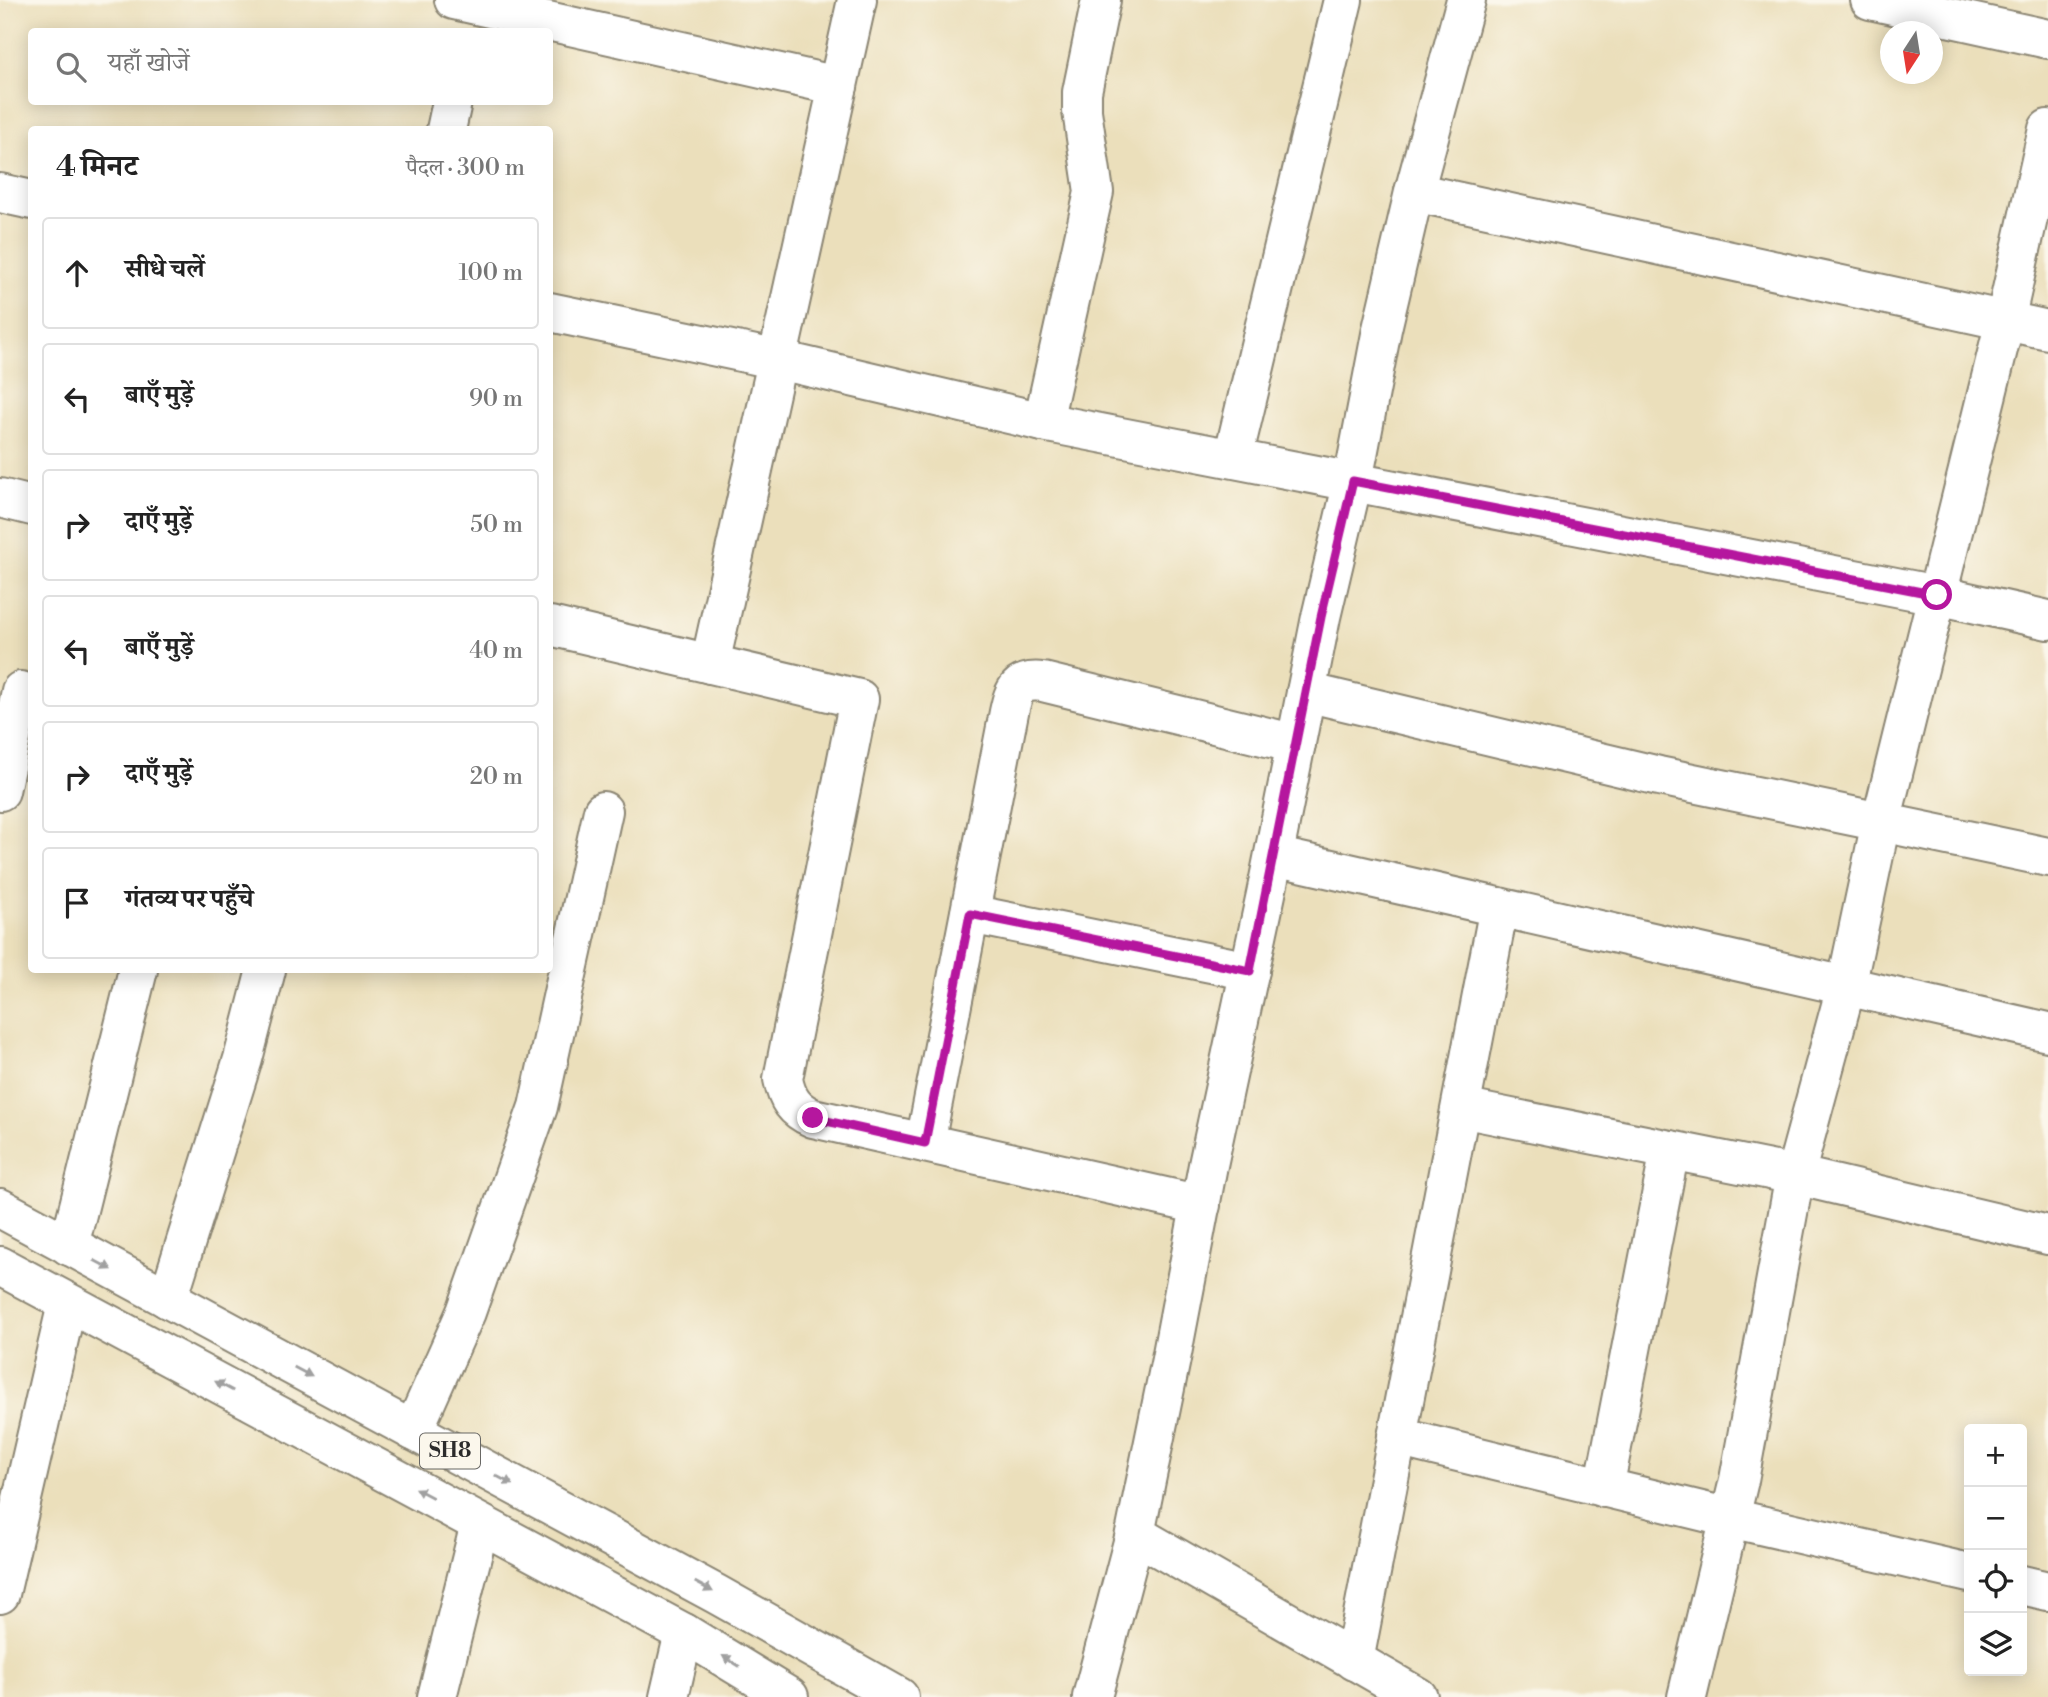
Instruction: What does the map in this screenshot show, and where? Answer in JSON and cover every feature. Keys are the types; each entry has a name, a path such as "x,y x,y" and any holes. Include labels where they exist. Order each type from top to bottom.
{"street":[{"path":"710,664 857,0"},
{"path":"1043,422 1094,192 1082,111 1082,92 1101,0"},
{"path":"1233,458 1343,0"},
{"path":"1092,1697 1135,1534 1306,692 1353,481 1382,329 1414,192 1466,0"},
{"path":"1870,0 2048,39"},
{"path":"467,9 838,86"},
{"path":"447,126 451,105"},
{"path":"1687,1697 1739,1480 1795,1175 1846,988 1881,822 2005,321 2048,129"},
{"path":"1414,192 2048,330"},
{"path":"0,193 28,199"},
{"path":"553,313 779,360 1043,422 1937,595 2048,620"},
{"path":"0,498 28,505"},
{"path":"553,627 859,699 783,1079 786,1094 800,1113 1201,1205"},
{"path":"925,1143 1013,695 1021,684 1043,682 1296,744"},
{"path":"0,791 21,691"},
{"path":"1306,692 1659,776 2048,857"},
{"path":"413,1431 466,1312 535,1119 603,811"},
{"path":"1274,856 2048,1032"},
{"path":"1354,1661 1499,907"},
{"path":"970,914 1250,971"},
{"path":"69,1246 137,973"},
{"path":"168,1299 243,1059 265,973"},
{"path":"1461,1108 1795,1175 2048,1235"},
{"path":"1604,1488 1670,1150"},
{"name":"SH8","path":"0,1208 716,1594 899,1697"},
{"name":"SH8","path":"0,1266 684,1633 788,1697"},
{"path":"0,1594 67,1304"},
{"path":"1397,1437 1964,1572"},
{"path":"437,1697 480,1524"},
{"path":"1135,1534 1418,1697"},
{"path":"2027,1587 2048,1591"},
{"path":"669,1697 684,1633"}],"route":[{"path":"813,1118 925,1143 970,914 1250,971 1321,617 1353,481 1937,595"}]}
